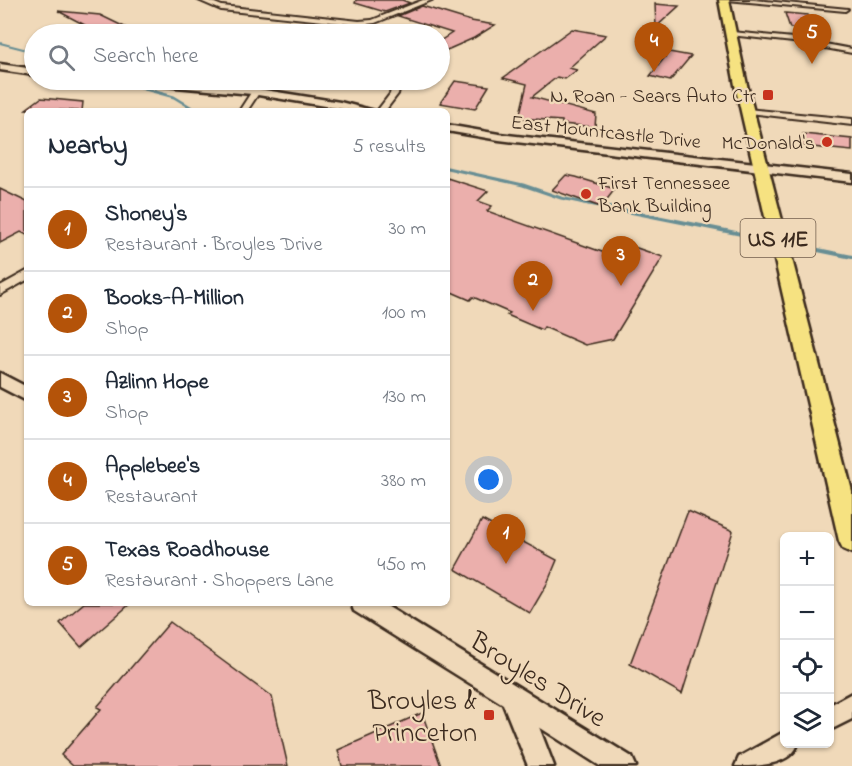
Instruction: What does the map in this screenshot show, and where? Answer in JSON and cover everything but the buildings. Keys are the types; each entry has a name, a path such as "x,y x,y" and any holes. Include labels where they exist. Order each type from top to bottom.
{"main road":[{"name":"US 11E","path":"724,0 761,167 852,541"}],"street":[{"path":"201,0 221,8 357,24"},
{"path":"378,24 429,0"},
{"path":"730,0 846,11 836,0"},
{"path":"732,34 793,40 852,51"},
{"path":"0,68 24,71"},
{"path":"0,78 12,70"},
{"path":"245,108 257,90 356,108"},
{"path":"383,108 395,90"},
{"path":"749,111 852,122"},
{"name":"East Mountcastle Drive","path":"450,129 499,137 852,178"},
{"path":"0,291 24,277"},
{"path":"0,379 24,393"},
{"name":"Broyles Drive","path":"367,606 622,766"},
{"path":"510,696 532,740 541,766"},
{"path":"834,716 852,705"},
{"path":"748,766 780,747"}],"waterway":[{"path":"0,43 24,49"},
{"path":"149,90 174,97 192,108"},
{"path":"450,169 523,185 561,198 589,204"},
{"path":"582,202 776,241"},
{"path":"784,243 852,257"}],"place":[{"name":"Texas Roadhouse","path":"812,64"},
{"name":"Applebee's","path":"654,72"},
{"name":"N. Roan - Sears Auto Ctr","path":"768,95"},
{"name":"McDonald's","path":"827,142"},
{"name":"First Tennessee Bank Building","path":"586,194"},
{"name":"Azlinn Hope","path":"621,286"},
{"name":"Books-A-Million","path":"533,311"},
{"name":"Shoney's","path":"506,564"},
{"name":"Broyles & Princeton","path":"489,715"}]}
